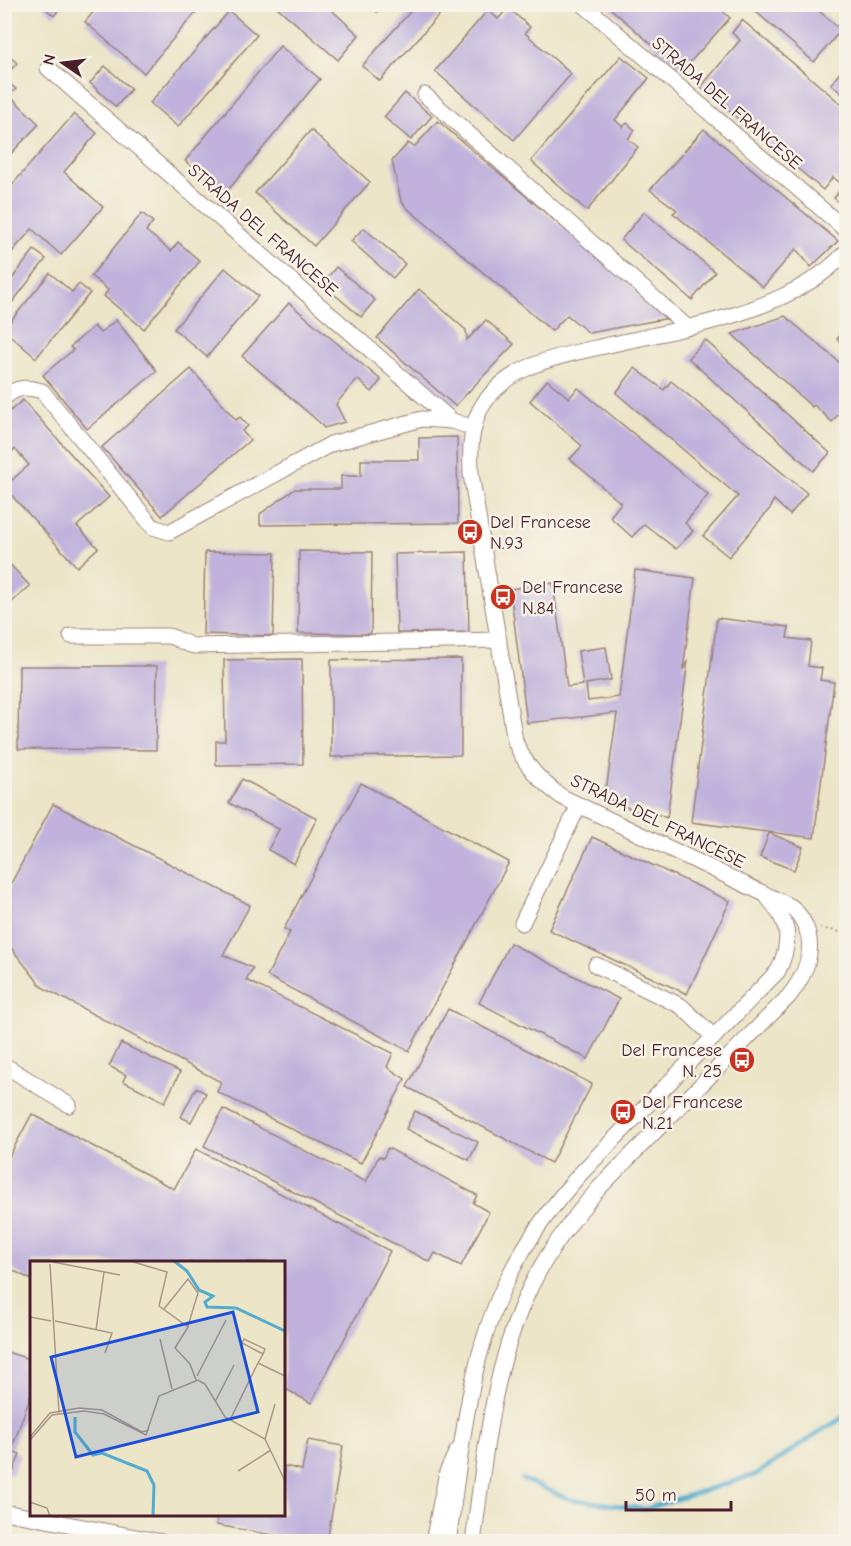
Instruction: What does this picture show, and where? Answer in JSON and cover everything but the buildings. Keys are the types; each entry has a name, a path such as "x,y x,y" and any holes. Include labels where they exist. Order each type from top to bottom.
{"street":[{"name":"STRADA DEL FRANCESE","path":"583,4 846,230"},
{"name":"STRADA DEL FRANCESE","path":"48,68 452,421"},
{"path":"426,95 687,327"},
{"name":"STRADA DEL FRANCESE","path":"806,926 792,907 562,797 533,774 515,741 471,474 470,454 477,415 485,402 504,382 525,368 566,355 687,327 744,311 781,297 827,270 846,252"},
{"name":"STRADA DEL FRANCESE","path":"4,380 20,389 27,387 42,391 153,527 169,532 331,444 422,419 452,421 474,428"},
{"path":"4,398 20,389"},
{"path":"71,636 168,636 194,646 499,640"},
{"path":"522,923 579,805"},
{"name":"STRADA DEL FRANCESE","path":"448,1542 464,1434 481,1350 508,1276 552,1208 582,1172 770,980 787,949 786,927 782,916 766,896"},
{"path":"473,1542 493,1411 504,1356 530,1287 572,1222 600,1187 798,984 809,957 806,926"},
{"path":"596,965 681,1006 724,1061"},
{"path":"4,1065 69,1106"},
{"path":"552,1208 572,1222"},
{"path":"491,1320 514,1328"},
{"path":"433,1542 447,1472 464,1434"},
{"path":"4,1512 162,1542"}],"path":[{"path":"806,926 846,933"}],"waterway":[{"path":"522,1479 569,1499 645,1509 757,1474 846,1416"}],"place":[{"name":"Del Francese N.93","path":"470,532"},
{"name":"Del Francese N.84","path":"503,597"},
{"name":"Del Francese N. 25","path":"742,1060"},
{"name":"Del Francese N.21","path":"623,1112"}]}
